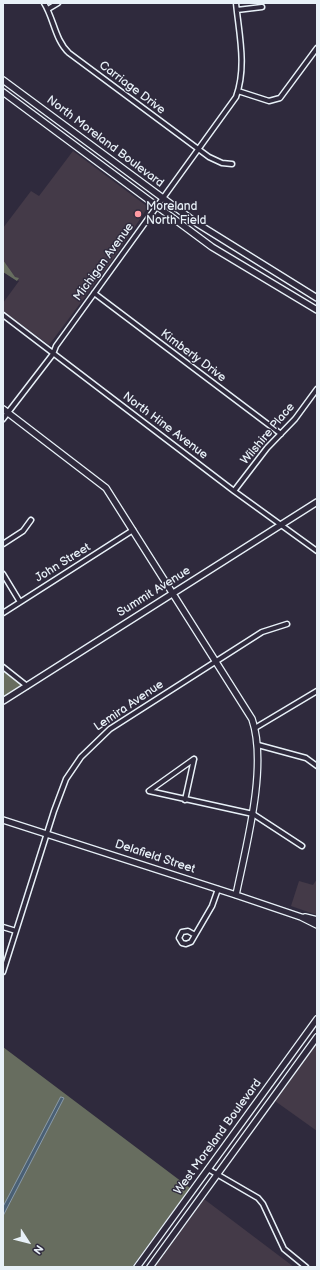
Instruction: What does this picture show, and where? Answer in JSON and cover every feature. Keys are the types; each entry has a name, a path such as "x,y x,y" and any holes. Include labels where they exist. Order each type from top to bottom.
{"street":[{"name":"Carriage Drive","path":"44,3 48,9 61,43 69,53 198,150 213,160 232,164"},
{"path":"48,9 58,3"},
{"name":"Michigan Avenue","path":"3,419 5,410 53,354 56,346 94,293 233,103 238,92 242,71 236,3"},
{"path":"237,10 262,7"},
{"path":"238,92 269,101 280,98 317,48"},
{"name":"North Moreland Boulevard","path":"3,80 162,199 218,238 317,298"},
{"name":"North Moreland Boulevard","path":"3,92 212,247 317,310"},
{"path":"132,188 138,180"},
{"path":"179,223 185,215"},
{"name":"Kimberly Drive","path":"94,293 281,434"},
{"name":"North Hine Avenue","path":"3,316 234,491 317,551"},
{"name":"Wilshire Place","path":"234,491 267,448 298,416 317,389"},
{"path":"5,410 106,488 249,713 255,728 258,745 253,814 236,895"},
{"name":"Summit Avenue","path":"3,701 317,502"},
{"path":"3,544 23,531 30,520"},
{"name":"John Street","path":"3,613 133,530"},
{"path":"3,574 20,602"},
{"name":"Lemira Avenue","path":"3,972 66,780 90,747 110,729 262,632 287,624"},
{"path":"3,667 28,686"},
{"path":"255,728 317,691"},
{"path":"258,745 306,758 317,766"},
{"path":"185,800 194,759 149,791 185,800 253,814 302,846"},
{"name":"Delafield Street","path":"3,820 236,895 301,917 317,925"},
{"path":"195,935 212,906 218,889"},
{"name":"Delafield Street","path":"301,917 317,920"},
{"path":"3,927 16,931"},
{"name":"West Moreland Boulevard","path":"137,1267 317,1019"},
{"name":"West Moreland Boulevard","path":"150,1267 317,1036"},
{"path":"301,1041 309,1047"},
{"path":"269,1085 278,1091"},
{"path":"242,1123 250,1129"},
{"path":"208,1169 258,1198 263,1204 284,1249 306,1267"},
{"path":"154,1244 162,1250"}],"shaded area":[{"path":"73,151 148,207 112,261 49,345 3,311 3,303 19,281 3,269 3,228 31,191 39,196"},
{"path":"317,879 317,915 291,906 299,881 313,885"},
{"path":"317,1043 317,1131 275,1101"},
{"path":"204,1199 294,1267 154,1267"}],"green space":[{"path":"3,260 15,277 19,278 17,281 3,272"},
{"path":"3,671 22,685 3,697"},
{"path":"3,1047 190,1188 132,1267 3,1267"}],"water":[{"path":"61,1097 64,1098 3,1216 3,1207"}],"place":[{"name":"Moreland North Field","path":"138,214"}]}
